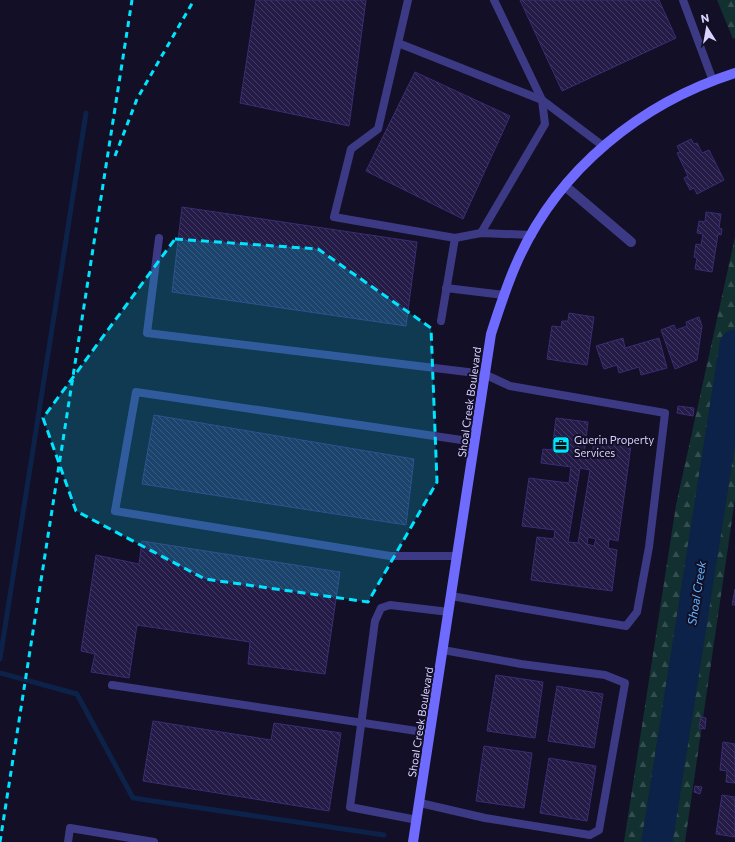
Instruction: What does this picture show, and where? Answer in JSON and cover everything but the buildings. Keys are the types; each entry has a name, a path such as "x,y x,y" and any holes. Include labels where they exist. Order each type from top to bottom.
{"street":[{"name":"Shoal Creek Boulevard","path":"413,842 491,334 504,294 518,259 553,200 603,146 639,118 674,98 712,81 735,73"},
{"path":"565,186 631,242"}],"lane":[{"path":"408,0 378,129 350,149 334,217 455,238 481,233 532,235"},
{"path":"481,233 546,124 542,100 494,0"},
{"path":"683,0 712,81"},
{"path":"398,44 542,100 603,146"},
{"path":"159,238 147,333 484,374 510,386 665,413 649,547 637,612 626,626 451,596"},
{"path":"441,321 455,238"},
{"path":"446,288 504,294"},
{"path":"458,556 390,556 115,511 136,392 475,442"},
{"path":"417,820 350,808 375,621 381,608 390,605 449,612"},
{"path":"420,804 485,818 590,835 599,830 623,697 625,683 605,675 521,664 443,650"},
{"path":"112,685 430,733"},
{"path":"68,842 70,828 120,839 154,842"}],"highlighted area":[{"path":"175,239 318,249 431,328 437,482 368,602 205,579 76,511 43,418"}],"green space":[{"path":"717,0 735,0 735,38 733,39"},
{"path":"735,237 735,499 685,842 624,842 676,505"}],"waterway":[{"path":"0,659 86,113"},
{"name":"Shoal Creek","path":"657,842 735,345"},
{"path":"0,673 77,694 133,798 384,835"}],"railway":[{"path":"0,842 132,0"},
{"path":"115,156 137,99 194,0"}],"place":[{"name":"Guerin Property Services","path":"561,445"}]}
